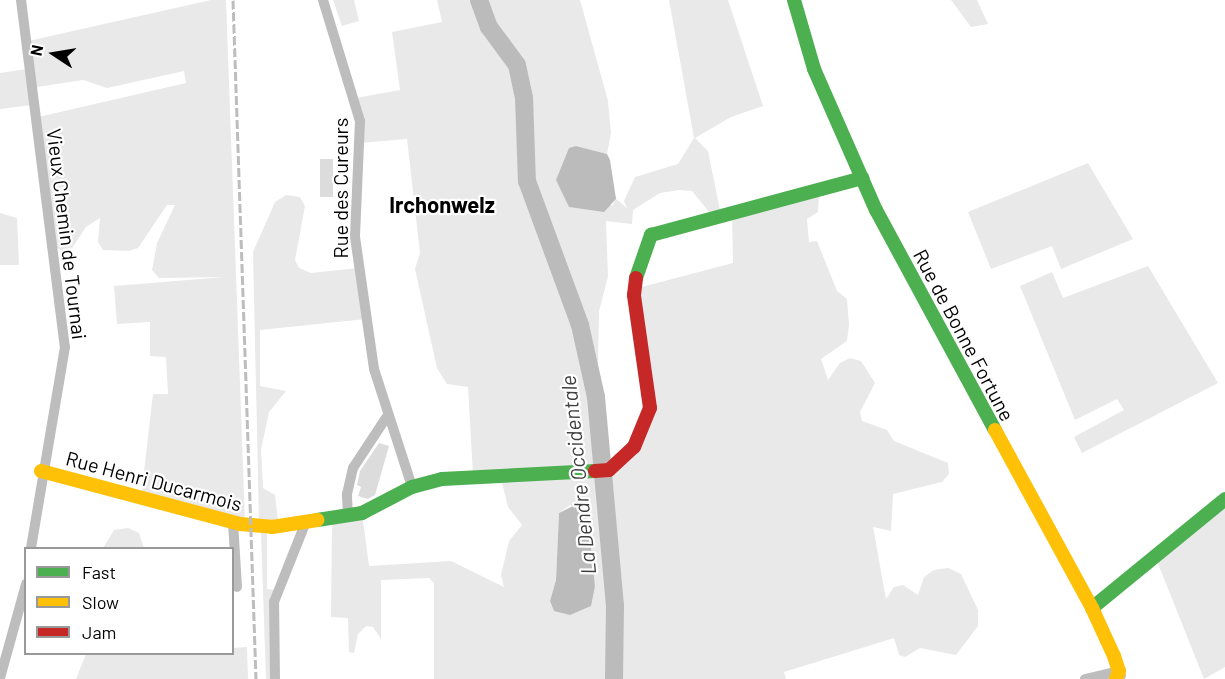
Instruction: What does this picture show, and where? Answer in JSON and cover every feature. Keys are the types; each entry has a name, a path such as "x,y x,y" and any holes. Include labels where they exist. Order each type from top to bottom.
{"street":[{"name":"Vieux Chemin de Tournai","path":"21,0 65,347 41,471 31,547"},
{"name":"Rue des Cureurs","path":"323,0 357,100 357,258 374,369 412,487"},
{"name":"Rue de Bonne Fortune","path":"794,0 814,69 892,244 1092,608 1119,676"},
{"path":"412,487 473,475 602,470 634,447 650,408 634,295 638,262 651,235 862,178"},
{"path":"348,516 346,494 353,468 388,415"},
{"name":"Rue Henri Ducarmois","path":"41,471 256,527 305,524 348,516 382,506 412,487"},
{"path":"1092,608 1225,499"},
{"path":"233,522 237,587"},
{"path":"275,679 274,602 305,524"},
{"path":"0,678 24,591"},
{"path":"1085,679 1119,676"}],"shaded area":[{"path":"211,0 226,0 245,521 141,498 153,394 168,394 166,357 150,356 150,322 117,324 114,286 225,277 159,278 152,270 157,243 175,205 167,205 138,248 129,251 103,250 98,242 100,218 86,227 72,248 61,250 52,245 34,118 186,83 184,71 107,88 83,80 30,88 32,105 0,109 0,73 27,69 24,42"},
{"path":"333,0 354,0 359,21 342,26"},
{"path":"437,0 580,0 608,101 611,133 607,154 576,146 612,206 616,199 627,208 624,201 635,177 678,164 694,138 669,0 728,0 763,106 731,117 695,138 708,151 720,210 709,212 692,191 679,190 660,193 633,210 632,224 606,221 608,277 599,311 598,368 592,378 602,470 645,429 634,289 733,263 732,214 819,195 818,212 807,219 809,242 817,241 837,291 847,299 849,325 847,341 821,359 828,380 840,363 850,358 861,361 875,383 860,412 862,421 887,430 894,441 948,463 949,474 942,482 893,494 891,531 873,527 886,599 894,587 903,585 918,595 924,577 934,570 948,568 961,574 978,610 978,626 956,655 920,648 905,657 899,655 894,638 784,672 786,679 434,679 434,583 429,578 381,580 381,639 373,627 366,626 358,634 354,653 349,652 348,618 331,617 332,521 362,513 369,566 451,561 504,587 501,575 509,541 522,525 508,507 502,483 473,475 468,387 447,384 437,368 415,269 420,253 407,139 359,143 356,98 400,90 392,32 442,22","holes":["570,505 588,519 595,586 554,611 550,601 556,580 559,513"]},
{"path":"951,0 977,0 988,24 971,27"},
{"path":"576,146 607,154 610,160 616,199 604,212 569,207 556,180 569,148"},
{"path":"1088,163 1133,239 1061,269 1052,246 991,269 968,212"},
{"path":"286,195 300,197 305,206 295,260 299,268 311,273 358,268 366,319 260,330 260,386 286,391 269,412 261,450 263,488 275,495 278,520 259,522 253,252 275,202"},
{"path":"0,213 17,218 19,265 0,265"},
{"path":"1148,266 1218,383 1082,453 1074,437 1124,410 1117,399 1075,420 1020,286 1052,272 1063,298"},
{"path":"1225,499 1225,667 1204,679 1155,556"},
{"path":"579,503 588,519 595,586 591,606 570,615 554,611 550,601 556,580 559,513"},
{"path":"128,528 139,533 144,547 104,547 114,530"},
{"path":"261,532 267,532 267,589 275,590 275,679 266,679"},
{"path":"247,647 248,679 76,679 86,655 234,655 234,648"}],"building":[{"path":"320,159 333,159 333,197 320,197"},
{"path":"379,443 389,446 375,495 368,499 358,496 361,487 357,485 360,471"}],"waterway":[{"name":"La Dendre Occidentale","path":"479,0 489,27 517,65 524,97 527,181 580,325 596,397 615,606 614,679"}],"railway":[{"path":"233,0 256,679"}],"traffic: fast":[{"path":"794,0 814,69 876,210 995,430"},
{"path":"636,278 651,235 862,178"},
{"path":"317,520 362,513 412,487 442,479 595,471"},
{"path":"1092,608 1225,499"}],"traffic: slow":[{"path":"995,430 1092,608 1114,656 1119,671 1116,679"},
{"path":"41,471 240,524 272,527 317,520"}],"traffic: jam":[{"path":"595,471 609,470 634,447 650,408 634,295 636,278"}],"district":[{"name":"Irchonwelz","path":"442,205"}]}
